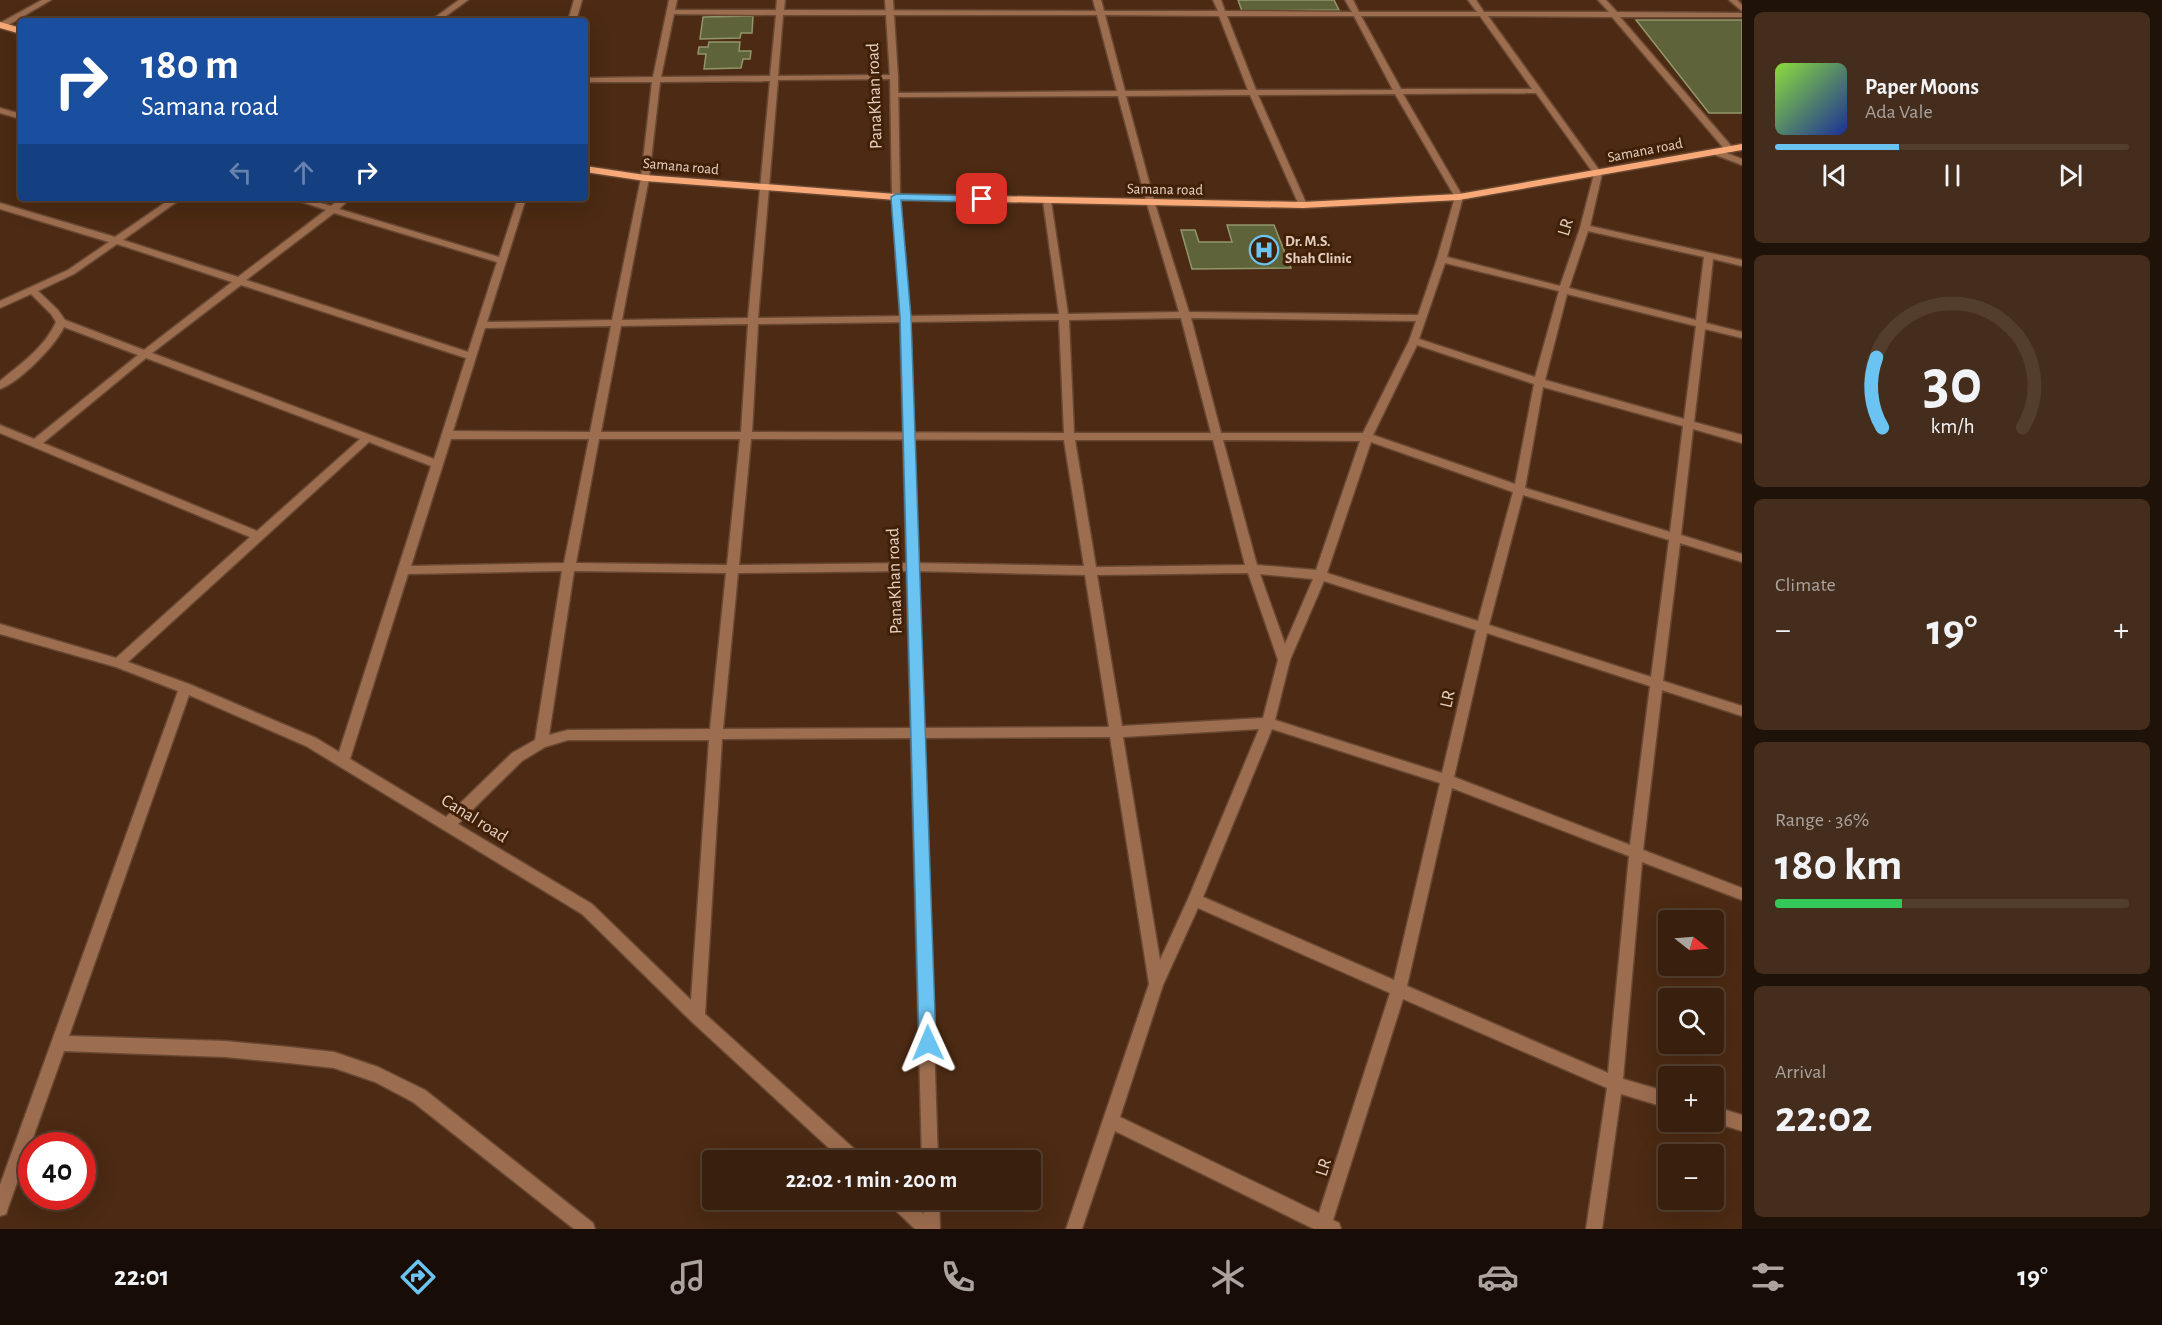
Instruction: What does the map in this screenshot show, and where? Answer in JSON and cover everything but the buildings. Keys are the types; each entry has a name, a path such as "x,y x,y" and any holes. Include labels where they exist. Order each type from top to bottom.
{"main road":[{"path":"1,25 18,30"},
{"name":"Samana road","path":"588,169 645,178 764,189 896,197 1150,204 1303,205 1459,196 1598,174 1736,148"}],"street":[{"path":"1,25 47,0"},
{"path":"438,18 464,0"},
{"path":"573,18 578,0"},
{"path":"541,743 569,567 645,178 656,80 673,0"},
{"path":"697,1017 716,733 735,569 753,322 781,0"},
{"path":"1097,0 1150,204 1185,315 1252,569 1284,660"},
{"path":"1217,0 1253,94 1303,205"},
{"path":"1074,1229 1156,984 1195,900 1268,723 1284,660 1320,575 1367,437 1414,341 1442,259 1459,196 1398,92 1349,0"},
{"path":"1472,0 1598,174"},
{"path":"1602,0 1736,148"},
{"path":"1733,0 1742,9"},
{"path":"670,12 780,12 889,6 1100,13 1742,15"},
{"name":"PanaKhan road","path":"889,6 895,95 896,197 905,317 930,1150"},
{"path":"588,81 894,77"},
{"path":"895,95 1538,90"},
{"path":"0,110 18,116"},
{"path":"1716,152 1742,162"},
{"name":"LR","path":"1326,1227 1399,989 1482,628 1518,490 1539,382 1564,289 1585,228 1598,174"},
{"path":"0,305 34,292 71,272 173,201"},
{"path":"305,201 502,261"},
{"path":"34,444 146,353 343,201"},
{"path":"343,760 521,201"},
{"path":"1047,201 1064,317 1069,436 1156,984"},
{"path":"0,206 117,241 472,357"},
{"path":"1585,228 1742,263"},
{"path":"1594,1229 1615,1084 1636,853 1709,256"},
{"path":"1442,259 1742,335"},
{"path":"34,292 55,312 61,322 437,464"},
{"path":"482,325 753,322 905,317 1185,315 1420,318"},
{"path":"0,386 45,348 56,336 61,322"},
{"path":"1414,341 1539,382 1742,439"},
{"path":"0,429 258,536"},
{"path":"446,435 1367,437 1518,490 1742,558"},
{"path":"118,663 366,438"},
{"path":"404,570 569,567 735,569 913,567 1092,571 1252,569 1320,575 1742,711"},
{"name":"Canal road","path":"0,629 118,663 185,688 311,742 586,909 697,1017 843,1150"},
{"path":"0,1208 185,688"},
{"path":"448,824 517,757 541,743 568,735 918,731 1117,732 1268,723 1447,780 1742,894"},
{"path":"1195,900 1615,1084 1658,1097"},
{"path":"58,1043 225,1049 289,1054 334,1060 378,1075 419,1096 587,1229"},
{"path":"1724,1117 1742,1123"},
{"path":"1112,1121 1326,1227"},
{"path":"907,1210 927,1229"},
{"path":"931,1210 932,1229"}],"place":[{"name":"Dr. M.S. Shah Clinic","path":"1264,250"}],"route":[{"path":"928,1043 905,317 896,197 982,199"}]}
